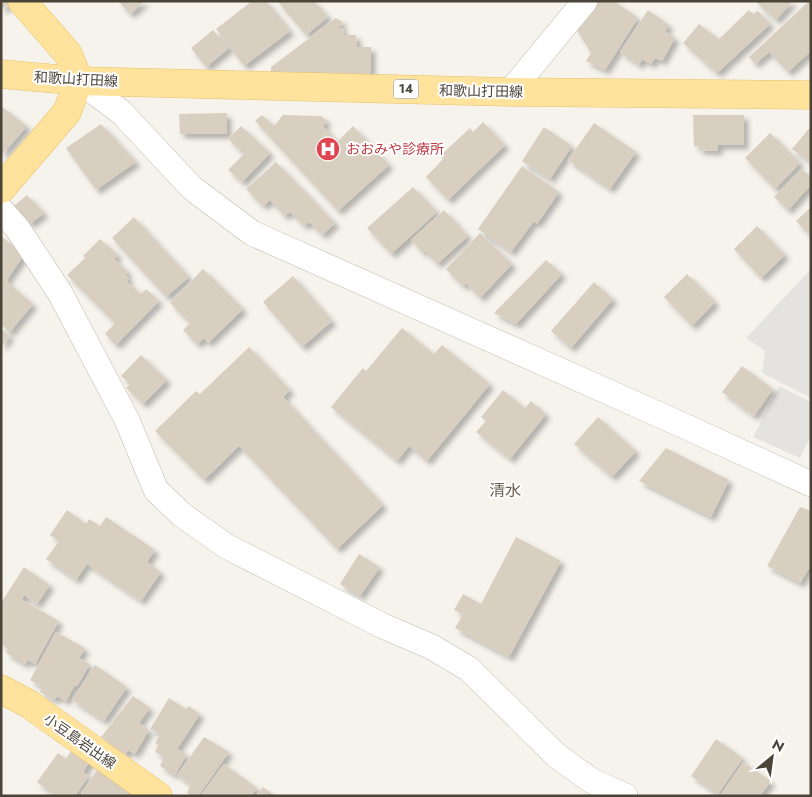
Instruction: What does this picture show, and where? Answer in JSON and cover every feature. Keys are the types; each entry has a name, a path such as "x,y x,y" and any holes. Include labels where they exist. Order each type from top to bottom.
{"main road":[{"path":"1,189 67,112 79,81 68,54 22,1"},
{"name":"和歌山打田線","path":"1,74 79,81 510,92 811,95"},
{"name":"小豆島岩出線","path":"1,689 29,704 158,796"}],"street":[{"path":"510,92 585,1"},
{"path":"79,81 121,112 192,188 252,233 811,484"},
{"path":"1,210 18,229 60,294 127,420 156,490 181,514 226,546 383,626 432,647 469,668 557,756 592,781 625,796"}],"shaded area":[{"path":"811,269 811,398 762,373 765,351 746,338"},
{"path":"779,386 811,402 811,436 800,458 753,437"}],"building":[{"path":"1,1 6,1 9,4 1,10"},
{"path":"118,1 145,1 130,14"},
{"path":"252,1 266,1 290,31 244,66 216,29"},
{"path":"277,1 314,1 328,17 306,35"},
{"path":"594,1 614,1 638,18 605,70 586,61 591,53 575,27"},
{"path":"755,1 793,1 776,20"},
{"path":"811,1 811,51 788,72 769,52 755,64 749,57"},
{"path":"648,10 669,25 665,31 675,38 662,61 655,58 651,64 642,59 639,65 620,52"},
{"path":"749,10 753,14 758,11 770,24 717,73 683,43 699,24 719,39"},
{"path":"336,18 343,22 338,28 344,28 343,35 356,35 357,47 371,47 371,74 271,74 271,67"},
{"path":"213,30 229,48 206,67 191,48"},
{"path":"1,106 27,126 1,156"},
{"path":"227,113 227,134 180,134 179,114"},
{"path":"262,115 274,126 283,115 321,116 327,121 323,126 337,142 353,126 389,165 338,211 255,121"},
{"path":"693,115 744,115 744,145 718,145 718,151 699,150 699,146 694,146"},
{"path":"483,122 505,145 448,200 426,177 443,159 440,156 470,128 473,132"},
{"path":"594,123 636,152 610,189 568,160"},
{"path":"101,124 136,162 96,190 66,148"},
{"path":"241,126 270,153 242,182 228,170 244,154 228,139"},
{"path":"811,126 811,162 792,149"},
{"path":"544,127 572,146 550,179 522,161"},
{"path":"770,133 800,163 775,189 745,158"},
{"path":"276,162 335,223 322,235 309,222 304,226 290,212 284,216 270,200 263,206 246,189"},
{"path":"522,166 559,192 537,224 534,221 511,252 478,229"},
{"path":"802,169 811,177 811,185 788,210 774,197"},
{"path":"413,187 437,212 391,254 367,228"},
{"path":"27,195 44,213 30,224 14,206"},
{"path":"811,207 811,236 796,221"},
{"path":"444,210 468,236 437,264 411,240"},
{"path":"134,217 189,277 166,297 112,238"},
{"path":"757,226 785,255 761,278 734,249"},
{"path":"480,233 512,264 480,298 466,283 463,286 446,269"},
{"path":"1,236 24,255 6,281 33,304 10,332 1,325"},
{"path":"100,239 118,255 114,259 128,272 125,275 129,278 127,282 141,294 146,289 159,301 116,345 105,334 115,323 67,275 85,258 83,256"},
{"path":"546,260 562,274 516,324 494,313"},
{"path":"203,269 243,309 208,343 204,338 197,344 183,330 190,323 170,303"},
{"path":"687,274 715,302 692,326 664,297"},
{"path":"293,276 332,321 302,347 263,302"},
{"path":"594,282 613,299 571,348 551,331"},
{"path":"402,328 434,354 442,345 490,384 427,461 409,446 397,461 331,407 363,368 366,371"},
{"path":"1,329 10,336 1,347"},
{"path":"249,347 290,390 283,397 383,505 337,549 239,446 204,480 155,431 196,391 200,394"},
{"path":"141,355 167,380 143,404 126,388 130,384 121,376"},
{"path":"742,366 773,389 754,416 722,392"},
{"path":"503,390 525,408 531,401 546,414 510,459 476,432 486,421 481,417"},
{"path":"598,417 636,451 612,477 574,444"},
{"path":"666,448 729,480 711,517 639,481"},
{"path":"800,507 811,511 811,565 800,583 767,566"},
{"path":"67,510 86,524 89,519 100,526 106,517 155,550 147,562 161,572 141,601 87,564 76,580 46,559 59,541 50,535"},
{"path":"516,537 561,561 509,657 455,628 463,614 454,610 463,594 481,604"},
{"path":"359,554 380,567 360,596 340,584"},
{"path":"24,567 50,585 37,604 24,595 22,600 59,621 35,664 28,660 25,664 6,653 8,649 1,644 1,603"},
{"path":"56,632 85,648 79,658 90,664 66,701 57,696 54,700 40,692 42,687 30,680"},
{"path":"95,665 127,687 104,721 72,700"},
{"path":"133,696 150,708 139,723 149,730 135,754 128,750 125,755 101,737"},
{"path":"169,698 186,709 189,706 200,714 177,749 187,754 175,775 160,766 164,757 155,752 158,745 155,743 160,734 150,729"},
{"path":"204,737 229,752 198,796 191,796 187,793 191,784 177,775"},
{"path":"716,739 743,758 718,794 691,776"},
{"path":"75,745 93,757 83,772 89,776 75,796 52,796 53,794 37,782 58,753 66,759"},
{"path":"743,762 771,781 760,796 720,796"},
{"path":"102,763 149,796 86,796 81,793"},
{"path":"224,764 257,788 251,796 201,795"},
{"path":"263,787 275,796 256,796"}],"place":[{"name":"おおみや診療所","path":"328,149"}],"district":[{"name":"清水","path":"505,490"}]}
